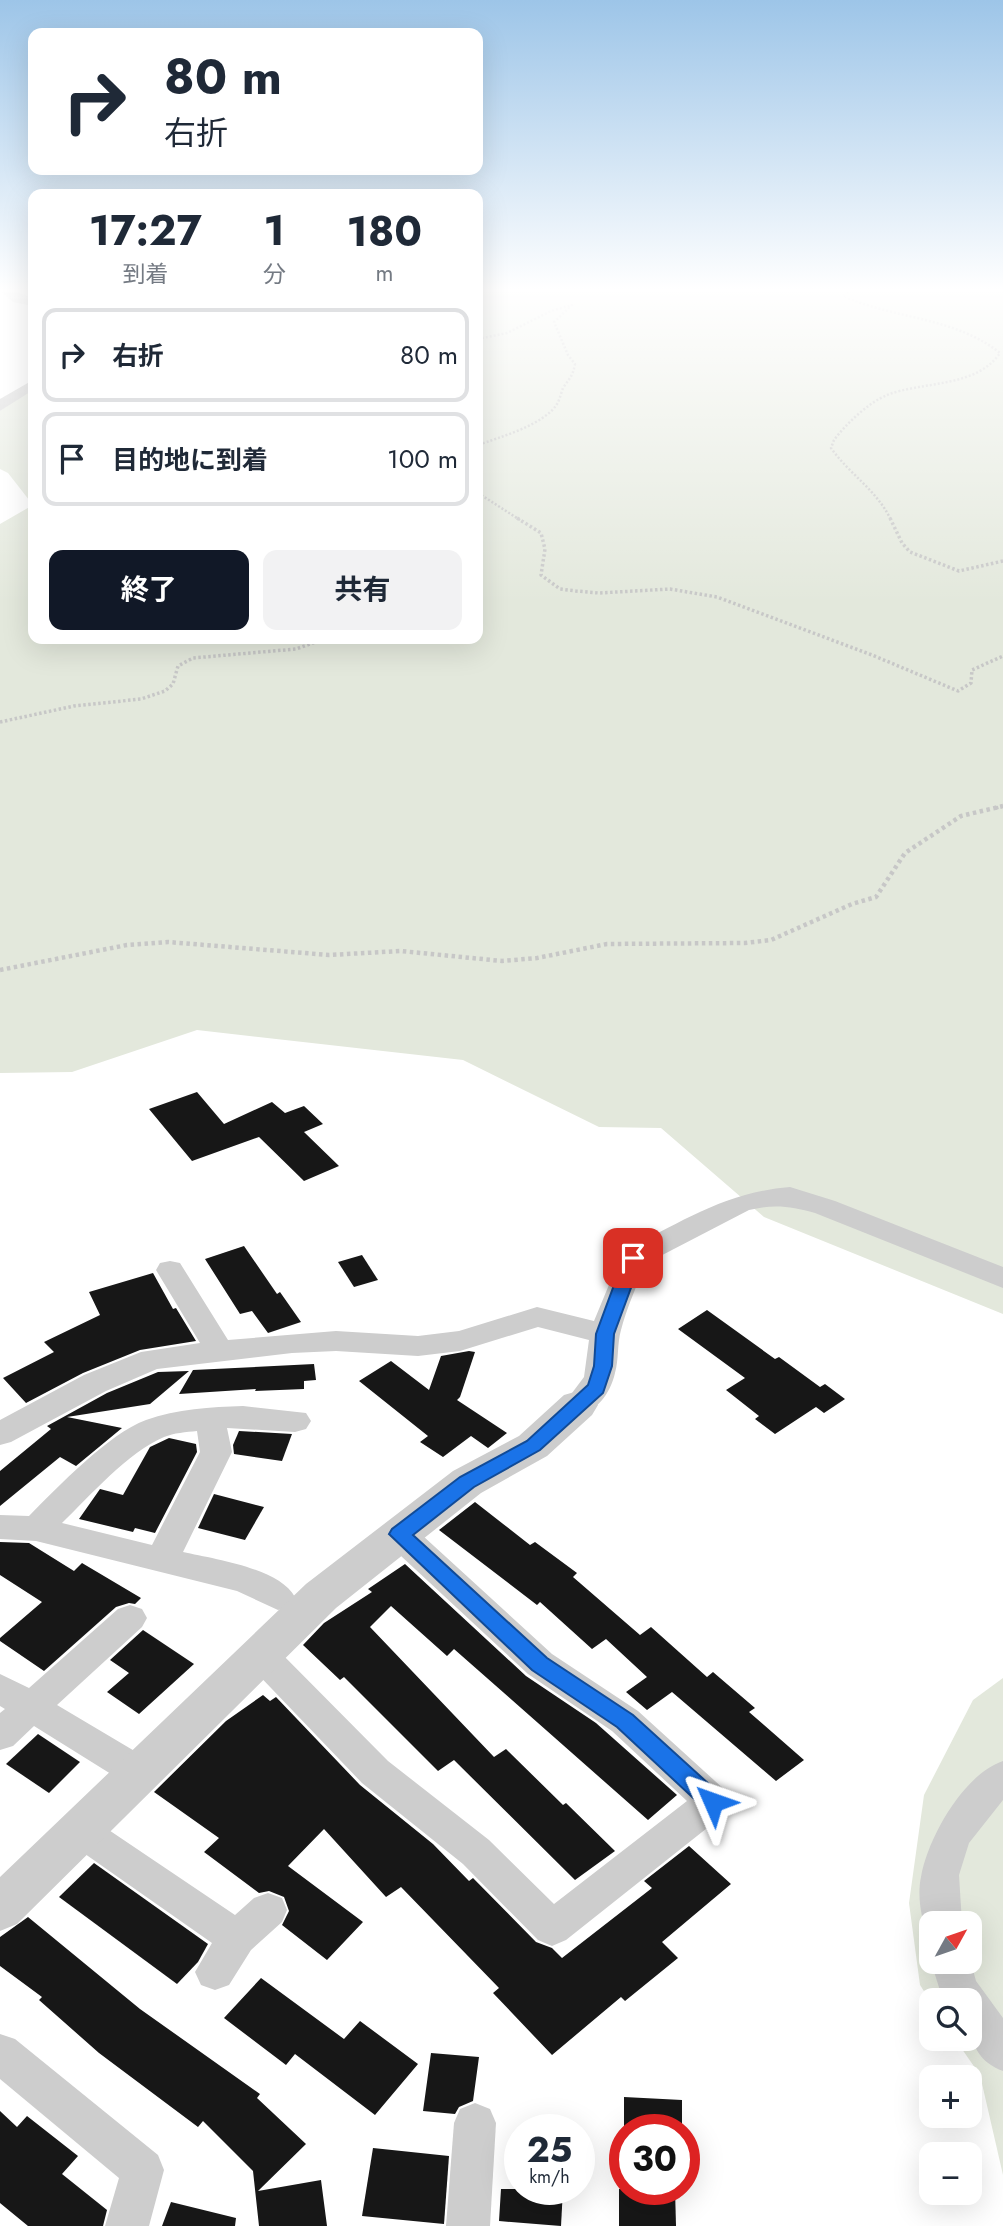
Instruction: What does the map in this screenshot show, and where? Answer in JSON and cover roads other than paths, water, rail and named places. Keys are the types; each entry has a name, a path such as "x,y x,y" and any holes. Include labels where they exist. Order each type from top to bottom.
{"street":[{"path":"0,406 15,396"},
{"path":"0,1909 321,1597 467,1482 533,1446 596,1388 603,1366 605,1334 633,1258 739,1204 762,1198 790,1196 825,1207 1003,1278"},
{"path":"170,1270 220,1351"},
{"path":"0,1434 127,1368 152,1359 336,1340 429,1345 460,1341 537,1317 605,1334"},
{"path":"36,1529 131,1443 154,1429 210,1419 257,1416 295,1421"},
{"path":"163,1561 171,1539 216,1452 210,1419"},
{"path":"0,1527 36,1529 246,1580 278,1597"},
{"path":"260,1654 375,1772 476,1852 552,1928 713,1802 625,1721 540,1664 399,1534"},
{"path":"0,1735 130,1618"},
{"path":"0,1688 140,1773"},
{"path":"941,1911 940,1876 954,1838 968,1811 1003,1776"},
{"path":"80,1831 237,1938"},
{"path":"215,1972 237,1938 268,1910"},
{"path":"982,2023 1003,2052"},
{"path":"0,2053 143,2170 127,2226"},
{"path":"468,2226 475,2123"}]}
